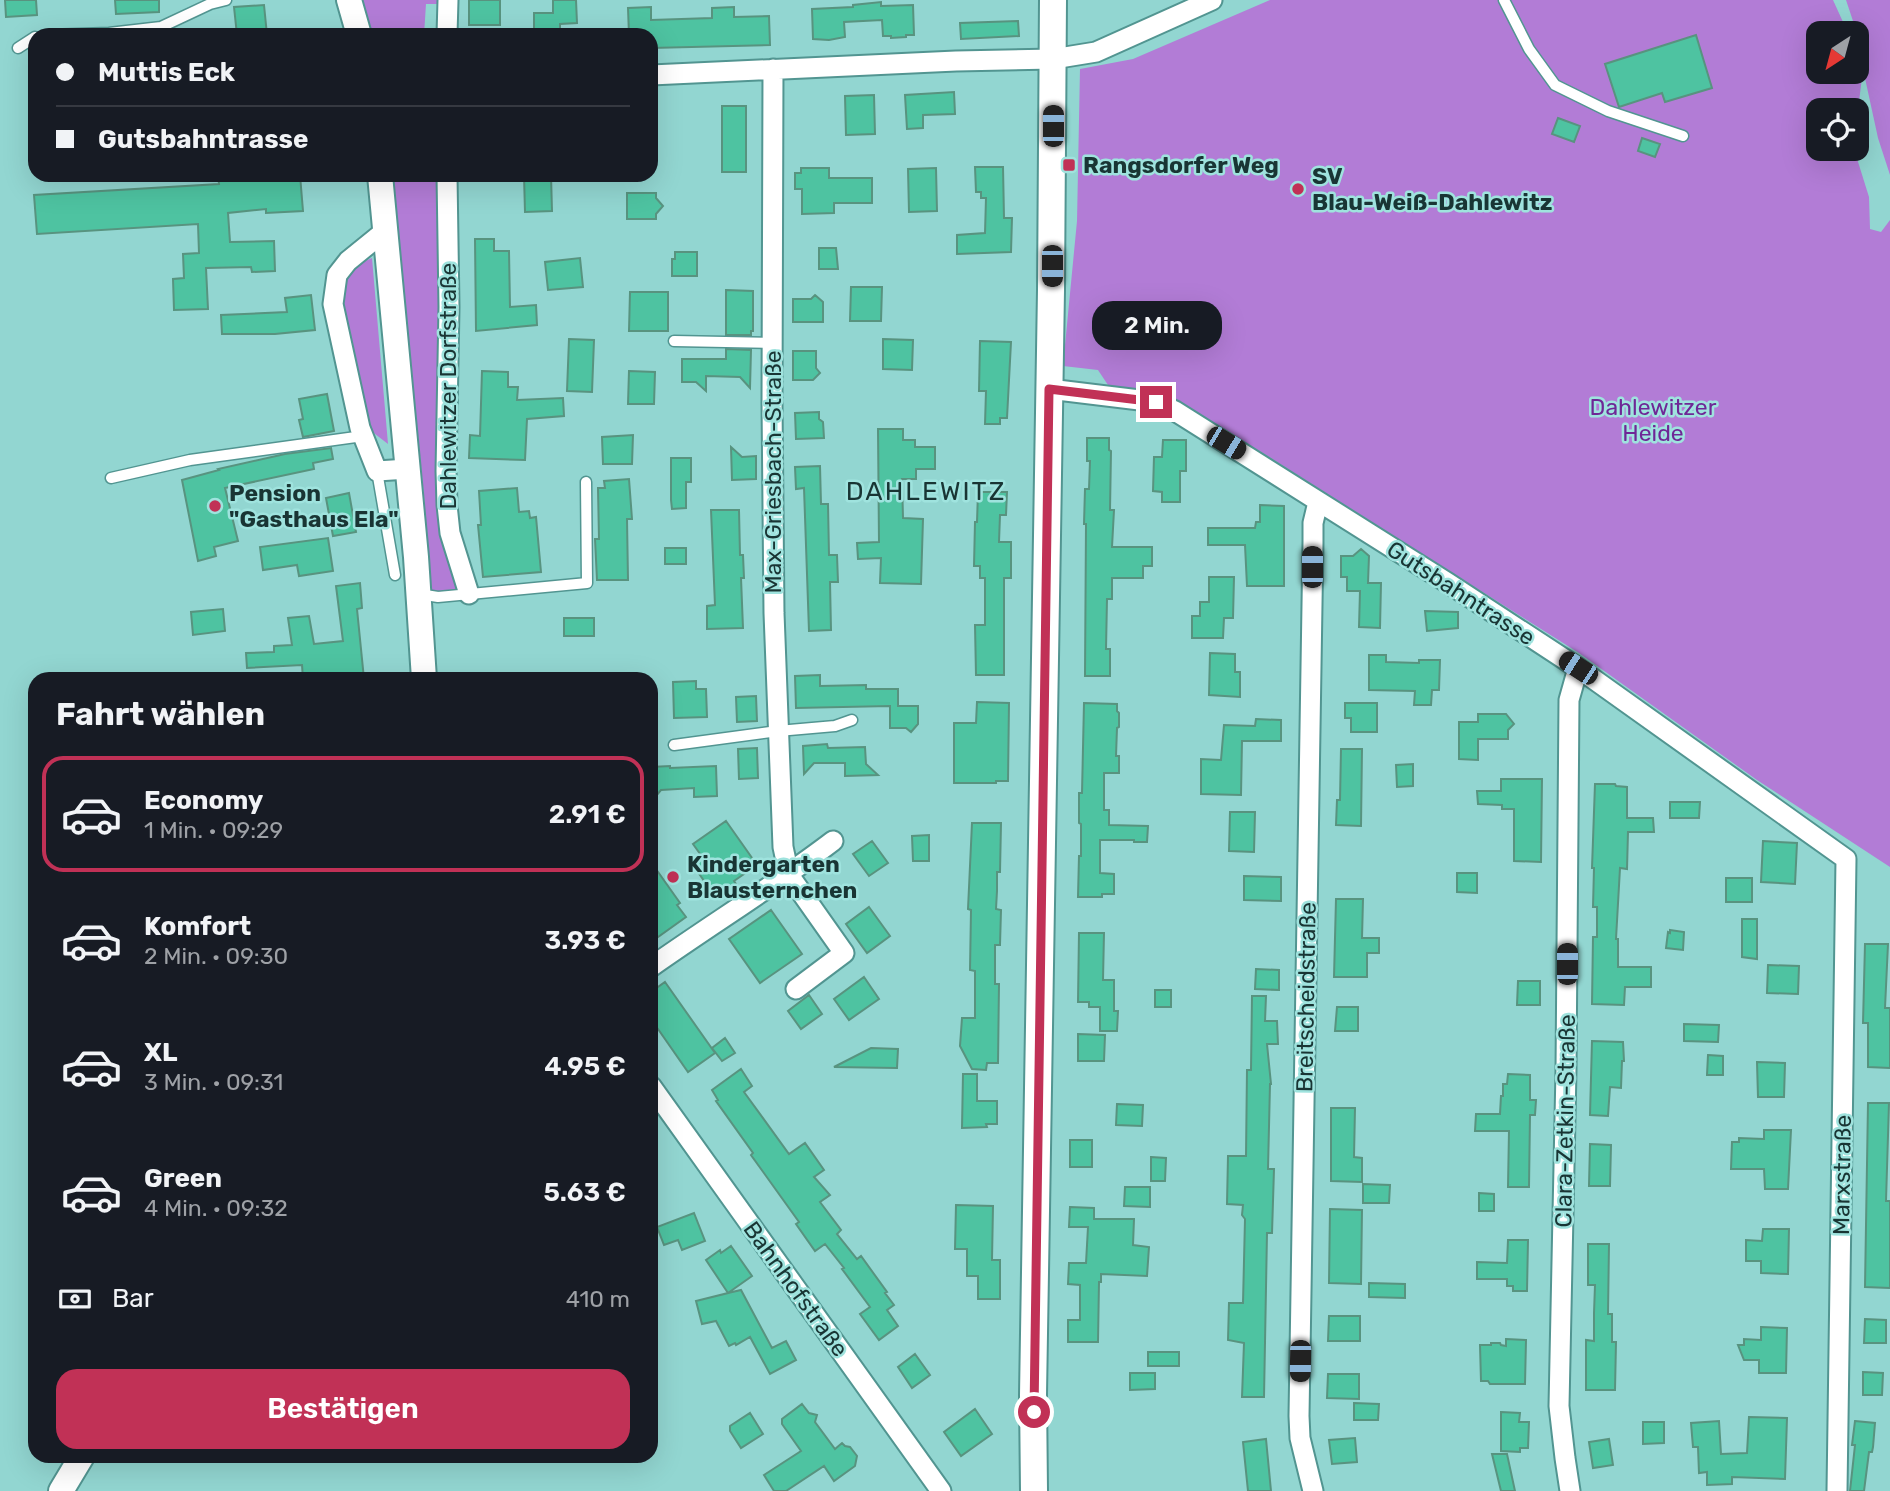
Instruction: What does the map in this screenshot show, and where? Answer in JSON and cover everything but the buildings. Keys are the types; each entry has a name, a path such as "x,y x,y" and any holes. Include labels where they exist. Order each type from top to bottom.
{"main road":[{"path":"1034,1491 1033,1395 1053,0"}],"street":[{"path":"349,0 357,28"},
{"path":"447,28 448,0"},
{"path":"658,75 956,61 1053,60 1096,52 1212,0"},
{"name":"Max-Griesbach-Straße","path":"773,69 774,613 783,847 789,875"},
{"name":"Dahlewitzer Dorfstraße","path":"381,182 408,469 424,672"},
{"name":"Dahlewitzer Dorfstraße","path":"447,182 447,505 450,533 469,594"},
{"path":"377,471 360,428 334,304 337,275 348,261 385,231"},
{"name":"Gutsbahntrasse","path":"1049,389 1156,402 1448,583 1578,668 1846,859"},
{"name":"Dahlewitzer Dorfstraße","path":"377,471 408,469"},
{"name":"Breitscheidstraße","path":"1313,1491 1300,1438 1299,1416 1312,542 1318,502"},
{"name":"Clara-Zetkin-Straße","path":"1570,1491 1559,1400 1566,1070 1569,700 1578,668"},
{"path":"658,962 789,875 833,841"},
{"name":"Marxstraße","path":"1838,1491 1846,859"},
{"path":"789,875 844,953 796,989"},
{"name":"Bahnhofstraße","path":"658,1096 941,1491"},
{"path":"61,1491 78,1463"}],"lane":[{"path":"152,28 161,27 210,4 226,0"},
{"path":"1504,0 1529,49 1555,85 1608,111 1683,136"},
{"path":"18,48 28,42"},
{"path":"674,341 773,343"},
{"path":"111,478 190,460 363,436"},
{"path":"377,471 395,575"},
{"path":"418,594 438,597 587,583 586,482"},
{"path":"674,745 835,726 852,720"}],"green space":[{"path":"361,0 438,0 437,4 426,4 424,28 368,28"},
{"name":"Dahlewitzer Heide","path":"1270,0 1833,0 1843,21 1806,21 1806,84 1861,84 1859,98 1806,98 1806,161 1858,161 1869,197 1870,229 1881,232 1890,220 1890,867 1757,780 1579,653 1258,450 1163,398 1110,388 1098,370 1063,366 1077,221 1080,69 1133,59"},
{"name":"Dahlewitzer Heide","path":"1846,0 1890,0 1890,175 1878,138 1866,84 1869,84 1869,21 1853,21"},
{"path":"393,182 440,182 443,368 462,590 430,592 424,495"},
{"path":"372,258 388,444 366,427 342,308 344,282 354,266"}],"place":[{"name":"Rangsdorfer Weg","path":"1069,165"},
{"name":"SV Blau-Weiß-Dahlewitz","path":"1298,189"},
{"name":"Pension \"Gasthaus Ela\"","path":"215,506"},
{"name":"Kindergarten Blausternchen","path":"673,877"}],"district":[{"name":"DAHLEWITZ","path":"926,491"}],"route":[{"path":"1034,1412 1049,389 1156,402"}]}
